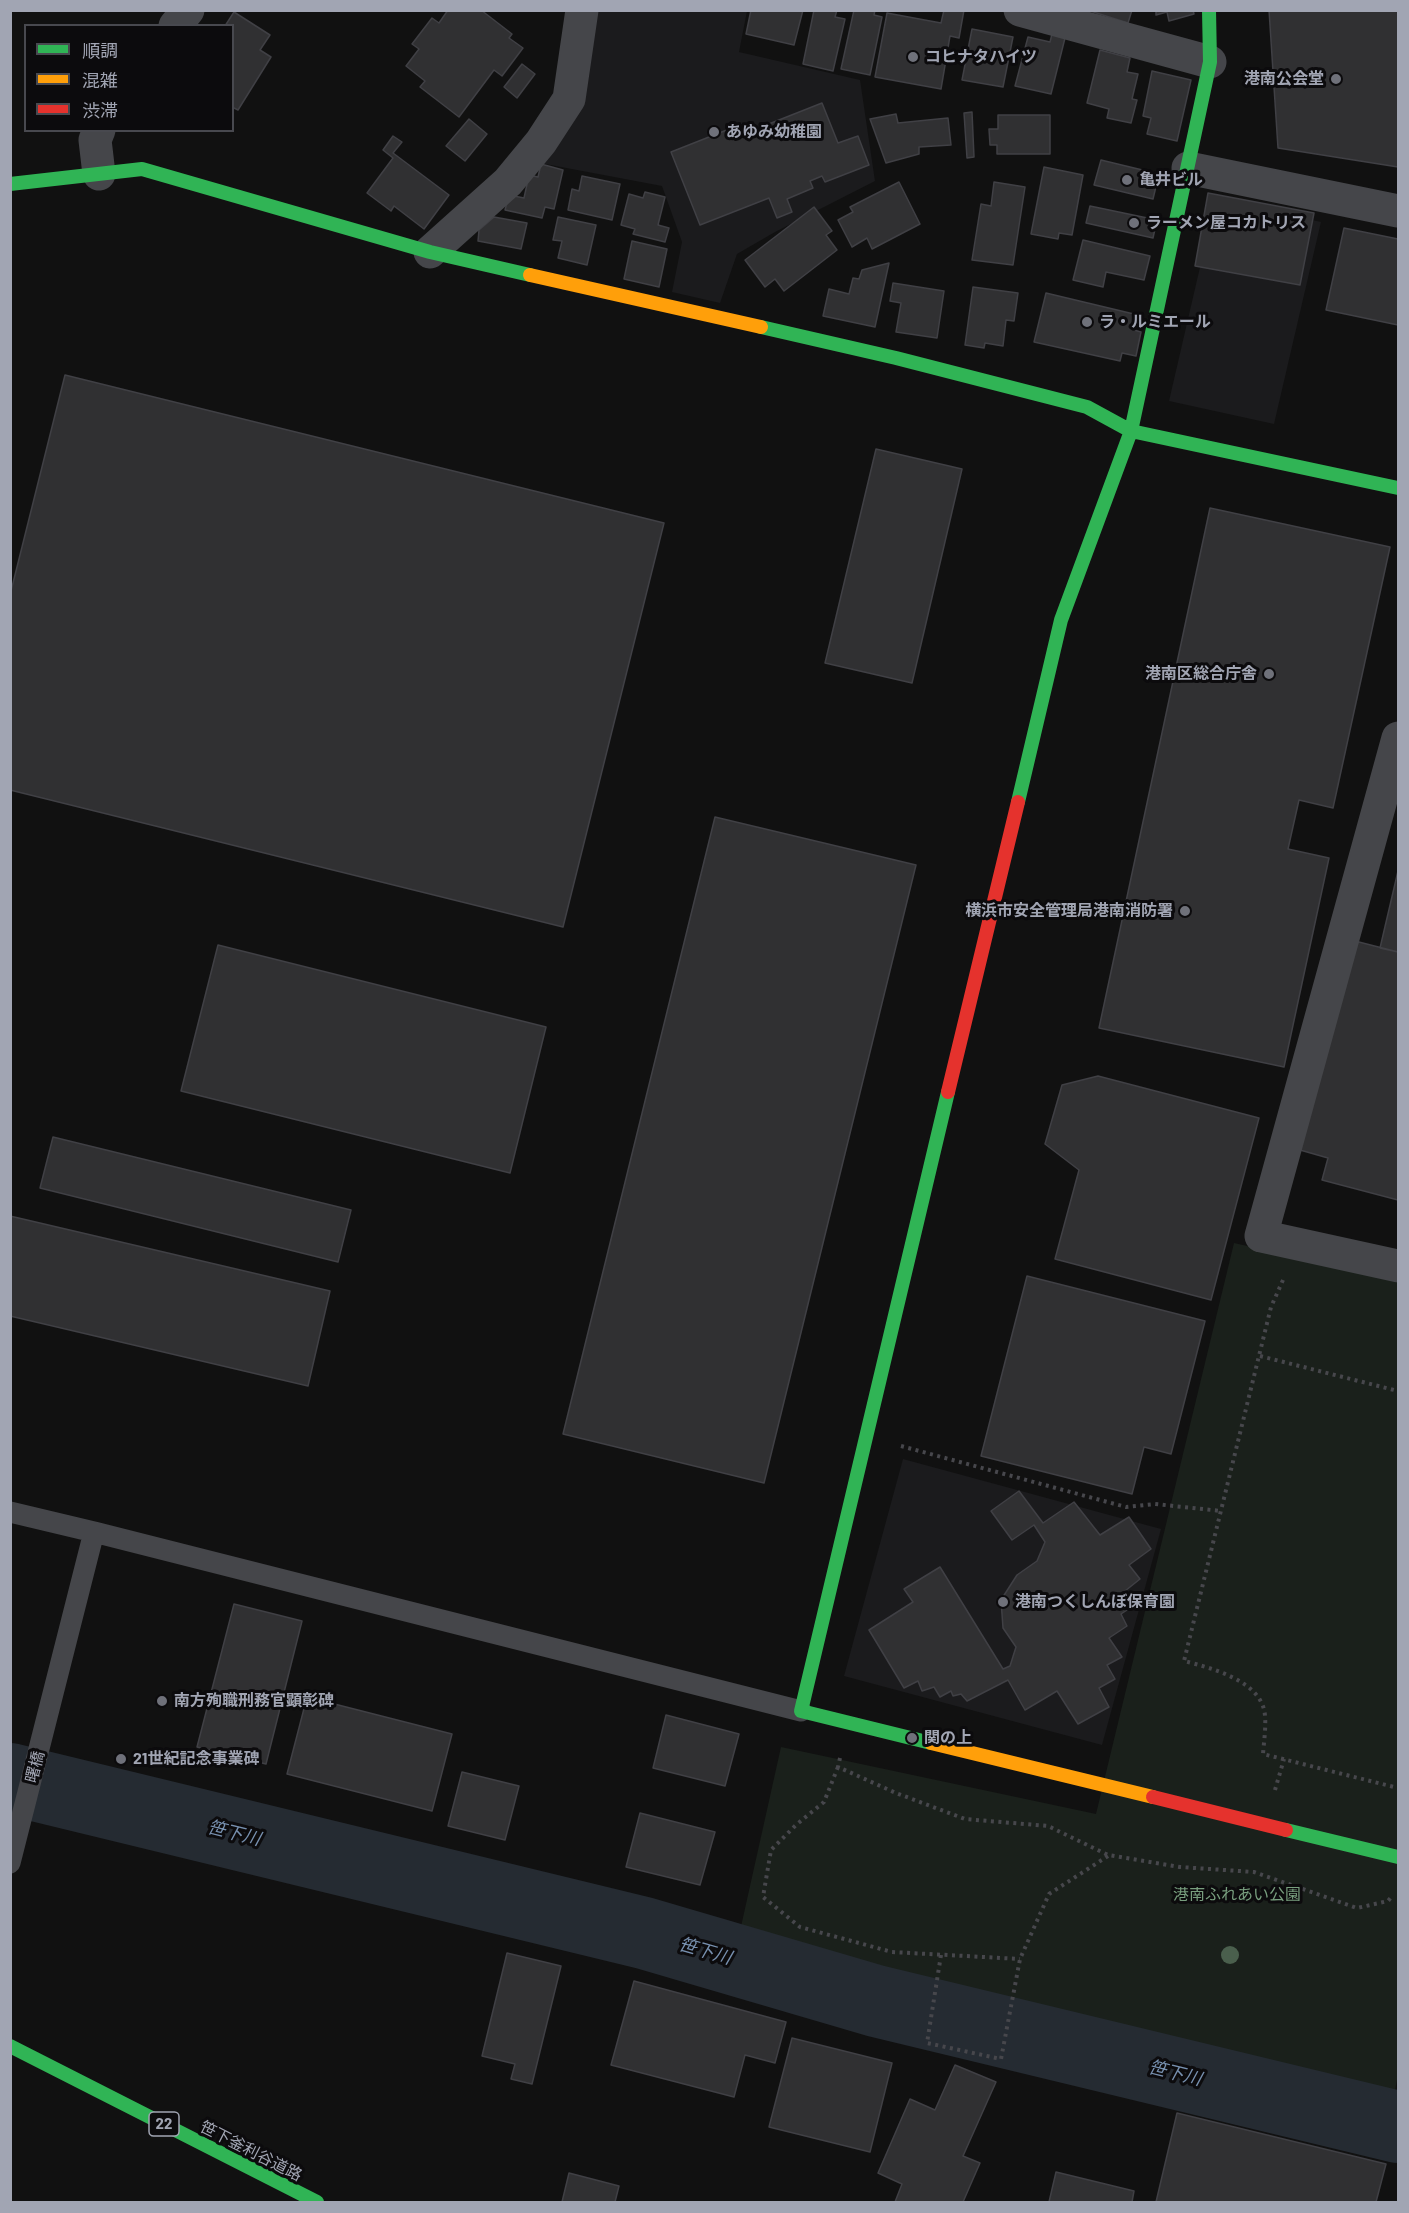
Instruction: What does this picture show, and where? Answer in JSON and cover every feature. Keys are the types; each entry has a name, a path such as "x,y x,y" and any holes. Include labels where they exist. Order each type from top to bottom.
{"street":[{"path":"177,24 188,10"},
{"path":"430,252 508,182 542,142 564,107 569,99 582,10"},
{"path":"1020,10 1210,62"},
{"path":"1209,10 1210,62 1131,431 1061,620 801,1711 1398,1857"},
{"path":"98,132 95,140 99,174"},
{"path":"1188,168 1398,211"},
{"path":"10,184 142,169 430,252 918,363 1087,407 1131,431 1398,488"},
{"path":"1398,738 1261,1236 1398,1266"},
{"name":"笹下釜利谷道路","path":"10,2046 317,2202"}],"lane":[{"path":"10,1512 801,1711"},
{"name":"曙橋","path":"10,1863 94,1532"}],"path":[{"path":"1299,1245 1271,1307 1184,1661 1211,1668 1255,1691 1266,1713 1263,1754 1398,1788"},
{"path":"1260,1356 1398,1391"},
{"path":"895,1444 1126,1507 1155,1504 1221,1511"},
{"path":"846,1722 838,1767 824,1802 771,1850 763,1897 800,1927 892,1952 1020,1959"},
{"path":"838,1767 965,1819 1048,1826 1108,1855 1180,1867 1254,1872 1357,1908 1388,1901 1393,1893"},
{"path":"941,1955 927,2043 1001,2059 1020,1959 1048,1894 1108,1855"}],"shaded area":[{"name":"あゆみ幼稚園","path":"591,11 747,11 739,52 860,80 875,181 737,254 720,303 672,292 682,242 662,186 540,163"},
{"path":"1216,198 1321,222 1274,424 1169,401"},
{"name":"港南つくしんぼ保育園","path":"903,1459 1161,1529 1102,1745 844,1676"}],"green space":[{"name":"港南ふれあい公園","path":"1234,1243 1398,1280 1398,2074 1393,2102 738,1940 781,1747 1096,1814"}],"building":[{"path":"448,10 481,10 512,34 509,38 523,48 502,76 494,70 459,117 420,87 425,81 406,66 419,49 412,44 432,18 439,23"},
{"path":"751,10 803,10 794,45 746,34"},
{"path":"814,10 837,10 835,17 845,19 833,71 803,64"},
{"path":"854,10 875,10 874,15 882,17 870,75 841,69"},
{"name":"コヒナタハイツ","path":"944,10 964,10 959,38 950,36 941,89 875,77 887,13 941,23"},
{"path":"1087,10 1132,10 1128,23"},
{"path":"1156,10 1193,10 1194,14 1169,21 1167,12 1156,15"},
{"name":"港南公会堂","path":"1269,10 1398,10 1398,167 1278,148"},
{"path":"234,12 270,35 260,50 271,57 238,110 234,108 234,24 226,24"},
{"path":"972,29 1013,37 1003,87 962,80"},
{"path":"1052,34 1065,38 1051,94 1015,86 1028,37 1050,42"},
{"path":"1100,50 1130,58 1127,72 1138,74 1132,99 1137,100 1131,123 1107,118 1109,109 1087,103"},
{"path":"522,64 535,74 517,98 504,87"},
{"path":"1152,71 1191,80 1177,141 1147,134 1151,118 1143,116"},
{"path":"822,103 838,143 858,136 869,165 825,182 822,176 810,181 813,188 787,199 792,212 777,218 769,198 700,225 671,152 742,124 746,133"},
{"path":"972,112 974,157 967,158 964,113"},
{"path":"896,114 898,123 948,118 951,145 919,147 919,154 886,163 870,119"},
{"path":"998,115 1050,115 1050,154 997,154 997,145 990,145 989,129 998,129"},
{"path":"469,119 487,134 465,161 446,146"},
{"path":"393,136 402,142 393,153 449,195 424,229 394,206 391,211 367,193 393,158 383,150"},
{"name":"亀井ビル","path":"1101,160 1159,174 1153,199 1094,185"},
{"path":"541,164 563,170 554,209 545,207 542,218 505,210 509,195 524,198 529,175 538,177"},
{"path":"1044,167 1083,175 1072,235 1059,233 1058,239 1031,234"},
{"path":"582,176 620,184 612,220 568,210 572,189 579,191"},
{"path":"899,182 920,224 872,249 867,238 852,247 838,220 853,212 850,207"},
{"path":"994,182 1025,187 1013,265 972,260 981,204 991,206"},
{"path":"645,192 665,197 658,225 669,228 665,242 633,234 635,229 621,225 629,194 643,198"},
{"path":"1208,193 1314,213 1300,285 1195,266"},
{"path":"1090,206 1157,220 1153,238 1086,223"},
{"path":"814,207 832,231 826,235 837,250 784,291 775,279 765,287 745,260"},
{"path":"494,217 527,223 521,249 478,241 479,230"},
{"path":"558,217 596,225 587,265 558,258 562,241 553,240"},
{"path":"1344,228 1398,239 1398,325 1326,310"},
{"path":"1083,240 1150,256 1144,280 1106,272 1103,287 1073,280"},
{"path":"632,241 667,249 659,287 624,279"},
{"path":"889,263 875,327 823,316 829,289 849,294 853,278 859,279 862,270"},
{"path":"893,283 944,291 937,338 896,332 901,303 890,301"},
{"path":"973,287 1018,293 1014,321 1006,320 1003,346 985,343 984,348 965,345"},
{"name":"ラ・ルミエール","path":"1046,293 1138,315 1134,330 1141,332 1136,356 1122,353 1120,361 1034,342"},
{"path":"65,375 664,523 563,927 10,790 10,595"},
{"path":"876,449 962,469 912,683 825,663"},
{"name":"港南区総合庁舎","path":"1210,508 1390,547 1333,808 1299,800 1288,849 1329,858 1284,1067 1099,1028"},
{"path":"715,817 916,865 764,1483 563,1434"},
{"path":"1398,871 1398,952 1380,948"},
{"path":"1355,941 1398,952 1398,1200 1322,1180 1328,1158 1300,1150"},
{"path":"218,945 546,1027 510,1173 181,1091"},
{"path":"1098,1076 1259,1118 1211,1300 1055,1259 1079,1170 1045,1144 1062,1085"},
{"path":"53,1137 351,1210 338,1262 40,1188"},
{"path":"10,1216 330,1291 308,1386 10,1316"},
{"path":"1027,1276 1205,1321 1171,1454 1144,1447 1132,1494 981,1456"},
{"path":"1019,1491 1043,1523 1074,1502 1100,1535 1129,1517 1151,1549 1129,1565 1140,1579 1125,1591 1136,1604 1121,1614 1127,1626 1109,1638 1122,1657 1107,1665 1115,1679 1099,1688 1109,1707 1078,1724 1057,1691 1025,1710 1008,1680 967,1701 961,1694 953,1696 951,1691 940,1697 934,1687 922,1691 918,1681 904,1688 869,1630 913,1602 904,1589 940,1567 1003,1669 1010,1666 1016,1647 1003,1628 1001,1600 1017,1575 1037,1561 1045,1542 1034,1525 1012,1540 991,1511"},
{"path":"234,1604 302,1621 266,1764 197,1747"},
{"path":"307,1697 452,1734 432,1811 287,1774"},
{"path":"666,1715 739,1734 725,1786 653,1768"},
{"path":"462,1772 519,1786 505,1840 448,1826"},
{"path":"640,1813 715,1832 700,1885 626,1867"},
{"path":"507,1953 561,1966 532,2084 511,2079 515,2064 482,2056"},
{"path":"634,1981 786,2022 775,2063 745,2055 734,2097 611,2065"},
{"path":"792,2038 892,2063 870,2152 769,2127"},
{"path":"955,2065 996,2082 963,2156 980,2163 963,2202 895,2202 902,2184 878,2173 910,2099 935,2110"},
{"path":"1177,2113 1386,2164 1376,2202 1156,2202"},
{"path":"1056,2172 1134,2191 1132,2202 1049,2202"},
{"path":"569,2173 619,2186 615,2202 562,2202"}],"waterway":[{"name":"笹下川","path":"10,1779 644,1933 876,2001 1398,2127"}],"traffic: fast":[{"path":"1018,802 1061,620 1131,431 1210,62 1209,10"},
{"path":"10,184 142,169 430,252 530,275"},
{"path":"761,327 896,358 1087,407 1131,431 1398,488"},
{"path":"931,1743 801,1711 948,1092"},
{"path":"1286,1830 1398,1857"},
{"path":"10,2046 317,2202"}],"traffic: slow":[{"path":"530,275 761,327"},
{"path":"931,1743 1153,1797"}],"traffic: jam":[{"path":"948,1092 1018,802"},
{"path":"1153,1797 1286,1830"}],"place":[{"name":"コヒナタハイツ","path":"913,57"},
{"name":"港南公会堂","path":"1336,79"},
{"name":"あゆみ幼稚園","path":"714,132"},
{"name":"亀井ビル","path":"1127,180"},
{"name":"ラーメン屋コカトリス","path":"1134,223"},
{"name":"ラ・ルミエール","path":"1087,322"},
{"name":"港南区総合庁舎","path":"1269,674"},
{"name":"横浜市安全管理局港南消防署","path":"1185,911"},
{"name":"港南つくしんぼ保育園","path":"1003,1602"},
{"name":"南方殉職刑務官顕彰碑","path":"162,1701"},
{"name":"関の上","path":"912,1738"},
{"name":"21世紀記念事業碑","path":"121,1759"}]}
